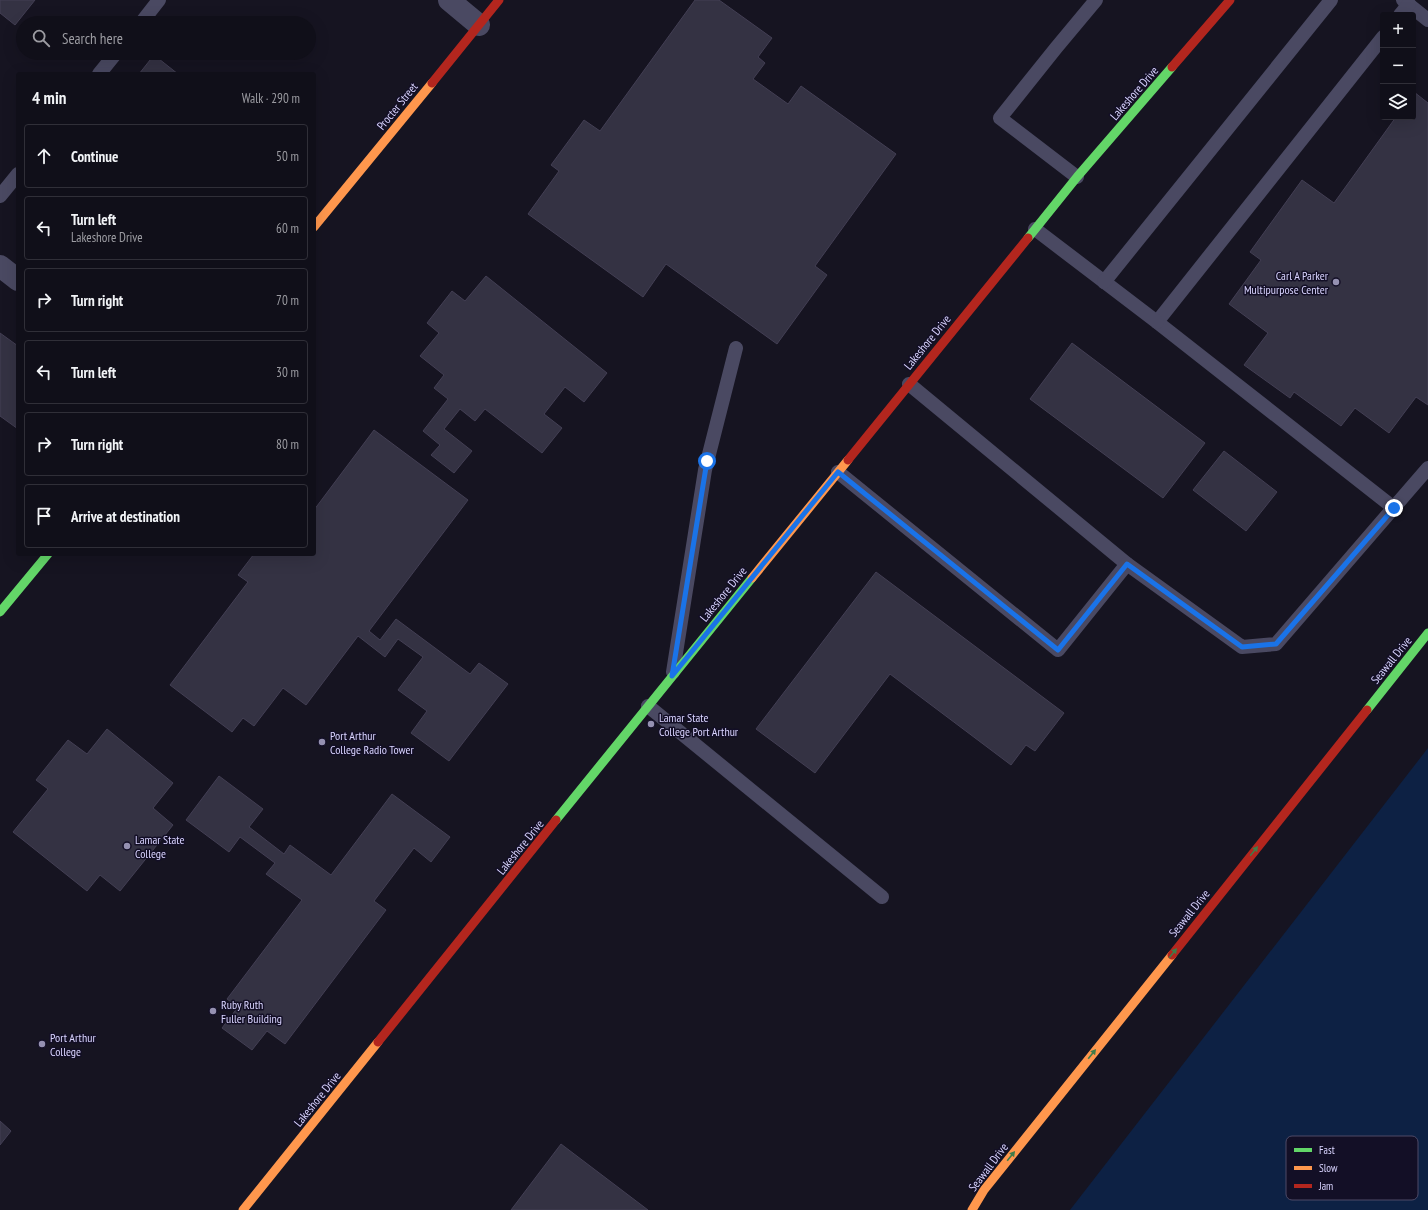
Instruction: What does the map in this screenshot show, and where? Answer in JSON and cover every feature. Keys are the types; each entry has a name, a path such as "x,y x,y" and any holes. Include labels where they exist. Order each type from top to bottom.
{"street":[{"path":"449,0 479,25"},
{"name":"Procter Street","path":"316,225 499,0"},
{"name":"Lakeshore Drive","path":"243,1210 672,676 1076,177 1230,0"},
{"path":"0,266 16,278"},
{"path":"0,612 46,556"},
{"name":"Seawall Drive","path":"972,1210 984,1190 1428,633"}],"lane":[{"path":"146,16 159,0"},
{"path":"1076,177 1000,118 1096,0"},
{"path":"1104,282 1331,0"},
{"path":"1404,6 1428,20"},
{"path":"1156,322 1380,41"},
{"path":"101,72 110,60"},
{"path":"0,196 16,176"},
{"path":"1035,229 1394,508"},
{"path":"672,676 705,470 736,348"},
{"path":"909,384 1127,564 1242,647 1276,644 1428,468"},
{"path":"838,472 1058,650 1127,564"},
{"path":"648,706 882,897"}],"water":[{"path":"1428,748 1428,1210 1070,1210"}],"building":[{"path":"0,0 35,0 22,16 16,16 15,25 0,13"},
{"path":"695,0 719,0 772,38 758,57 765,63 753,79 788,104 801,86 896,154 815,266 827,275 777,344 666,264 643,297 528,214 559,171 551,165 584,120 600,131"},
{"path":"150,60 160,60 175,72 141,72"},
{"name":"Carl A Parker Multipurpose Center","path":"1416,94 1428,103 1428,405 1416,397 1389,433 1355,408 1341,426 1294,392 1290,398 1244,365 1268,333 1229,304 1261,260 1250,252 1302,180 1334,203 1394,120 1416,120"},
{"path":"486,276 607,373 584,402 565,387 544,414 562,428 542,453 485,409 475,421 460,409 444,429 472,451 454,473 431,455 440,445 423,431 448,399 434,388 444,375 420,356 439,333 427,323 452,291 465,301"},
{"path":"0,333 16,345 16,428 0,416"},
{"path":"1072,343 1205,443 1163,498 1030,399"},
{"path":"374,430 468,500 369,631 380,640 396,619 470,674 479,663 508,684 449,761 411,733 427,711 398,690 423,657 398,639 385,657 358,636 306,705 283,688 254,726 243,718 232,732 170,685 248,582 238,575 252,556 316,556 316,507"},
{"path":"1224,451 1277,492 1246,531 1193,490"},
{"path":"876,572 1064,713 1035,751 1026,745 1011,765 890,674 815,773 756,729"},
{"path":"107,729 173,783 153,808 173,825 120,891 100,875 87,891 13,832 48,789 36,780 68,740 87,754"},
{"path":"219,776 263,809 249,827 284,854 290,845 331,875 392,794 450,837 431,862 414,848 374,901 386,910 285,1044 267,1031 252,1050 222,1028 238,1007 227,999 302,900 266,874 275,863 240,837 229,852 186,820"},
{"path":"0,1121 11,1131 0,1145"},
{"path":"561,1144 648,1210 511,1210"}],"traffic: fast":[{"path":"1028,238 1077,177 1172,67"},
{"path":"0,612 46,556"},
{"path":"556,820 752,578"},
{"path":"1367,710 1428,633"}],"traffic: slow":[{"path":"316,225 432,83"},
{"path":"752,578 848,460"},
{"path":"972,1210 984,1190 1172,955"},
{"path":"243,1210 378,1042"}],"traffic: jam":[{"path":"432,83 499,0"},
{"path":"1172,67 1230,0"},
{"path":"848,460 1028,238"},
{"path":"1172,955 1367,710"},
{"path":"378,1042 556,820"}],"place":[{"name":"Carl A Parker Multipurpose Center","path":"1336,282"},
{"name":"Lamar State College Port Arthur","path":"651,724"},
{"name":"Port Arthur College Radio Tower","path":"322,742"},
{"name":"Lamar State College","path":"127,846"},
{"name":"Ruby Ruth Fuller Building","path":"213,1011"},
{"name":"Port Arthur College","path":"42,1044"}],"route":[{"path":"707,461 672,676 838,472 1058,650 1127,564 1242,647 1276,644 1394,508"}]}
